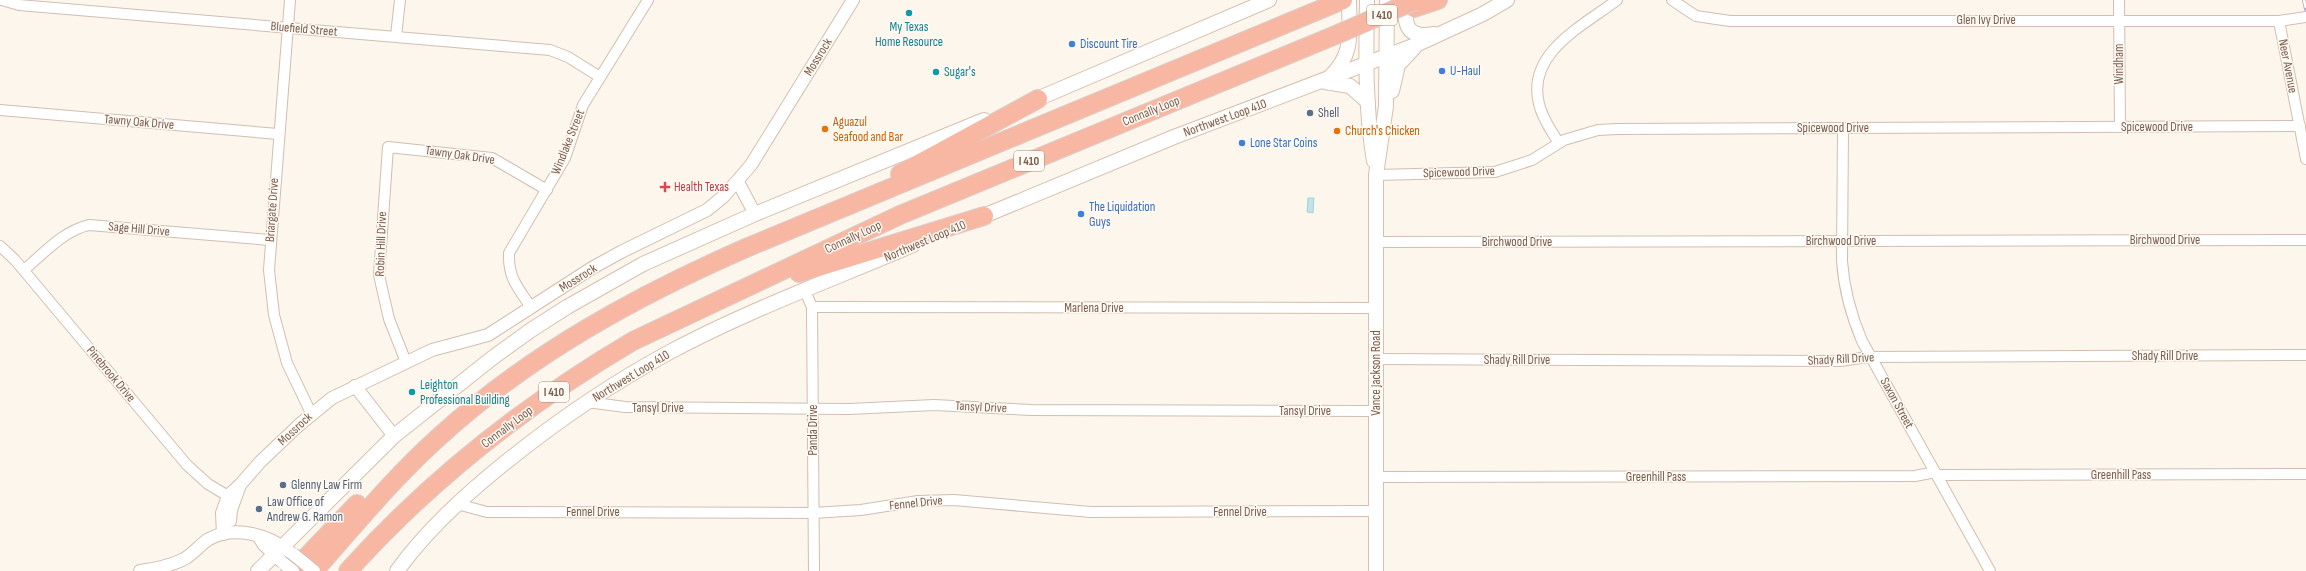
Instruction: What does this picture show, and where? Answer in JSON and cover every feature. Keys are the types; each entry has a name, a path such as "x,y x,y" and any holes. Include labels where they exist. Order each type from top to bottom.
{"highway":[{"name":"Connally Loop","path":"348,571 442,478 490,440 591,366 633,341 724,296 900,215 1344,32 1412,2 1438,0"},
{"name":"I 410","path":"314,571 388,486 446,430 520,373 567,341 611,314 683,277 831,212 1343,1"},
{"path":"831,212 1038,99"},
{"path":"724,296 984,216"},
{"path":"286,560 358,504 388,486"},
{"path":"364,571 403,516"}],"main road":[{"path":"258,571 286,560 394,436 491,359 531,330 574,303 643,264 755,214 1038,99 1269,0"},
{"name":"Vance Jackson Road","path":"1367,0 1366,65 1370,135 1376,175 1376,571"},
{"name":"Vance Jackson Road","path":"1376,175 1386,106 1387,0"},
{"name":"Northwest Loop 410","path":"397,571 431,530 457,504 522,449 587,402 692,341 805,291 1174,137 1418,44 1446,32 1507,0"},
{"path":"1324,81 1338,69 1349,46 1343,1"},
{"path":"1412,2 1405,21 1412,32 1425,35 1446,32"},
{"path":"1386,106 1398,65 1418,44"},
{"path":"1324,81 1350,86 1368,102"}],"street":[{"name":"Bluefield Street","path":"2,0 19,5 550,50 568,57 600,77"},
{"name":"Briargate Drive","path":"290,0 278,134 269,270 274,316 287,363 311,413"},
{"path":"396,36 400,0"},
{"name":"Windlake Street","path":"531,307 512,278 509,269 510,253 513,244 565,158 583,104 648,0"},
{"name":"Mossrock","path":"228,496 260,462 311,413 332,398 432,350 488,335 621,252 707,210 738,182 751,165 853,0"},
{"path":"1558,142 1539,106 1537,89 1539,72 1547,57 1560,43 1617,0"},
{"name":"Glen Ivy Drive","path":"1672,0 1696,16 1730,21 2279,21 2306,18"},
{"name":"Windham","path":"2119,0 2120,127"},
{"name":"Neer Avenue","path":"2279,21 2306,159"},
{"name":"Tawny Oak Drive","path":"0,110 278,134"},
{"name":"Spicewood Drive","path":"1376,175 1495,172 1532,160 1558,142 1586,133 1618,128 2300,126"},
{"name":"Saxon Street","path":"1843,128 1843,279 1850,312 1862,341 1990,571"},
{"name":"Tawny Oak Drive","path":"388,147 492,158 547,190"},
{"name":"Robin Hill Drive","path":"388,147 379,275 387,312 406,362"},
{"path":"738,182 755,214"},
{"name":"Sage Hill Drive","path":"24,270 65,234 76,228 89,225 270,240"},
{"name":"Birchwood Drive","path":"1377,242 2306,240"},
{"name":"Pinebrook Drive","path":"0,246 24,270 187,464 208,484 228,496"},
{"name":"Panda Drive","path":"805,291 812,307 814,571"},
{"name":"Marlena Drive","path":"812,307 1376,308"},
{"name":"Shady Rill Drive","path":"1376,359 1840,361 1872,357 2306,355"},
{"path":"355,386 394,436"},
{"name":"Tansyl Drive","path":"587,402 625,408 812,409 934,404 1031,410 1376,411"},
{"name":"Greenhill Pass","path":"1376,477 1915,476 1936,473 2306,474"},
{"name":"Mossrock","path":"226,533 231,510 240,485"},
{"path":"226,533 222,513 228,496"},
{"name":"Fennel Drive","path":"457,504 487,512 813,513 861,510 918,501 954,500 1091,512 1376,511"},
{"path":"140,571 159,568 183,560 208,540 226,533 259,537 286,560 314,571"}],"water":[{"path":"1308,198 1314,198 1313,213 1307,212"}],"railway":[{"path":"2304,0 2306,9"}],"place":[{"name":"My Texas Home Resource","path":"909,13"},
{"name":"Discount Tire","path":"1072,44"},
{"name":"U-Haul","path":"1442,71"},
{"name":"Sugar's","path":"936,72"},
{"name":"Shell","path":"1310,113"},
{"name":"Aguazul Seafood and Bar","path":"825,129"},
{"name":"Church's Chicken","path":"1337,131"},
{"name":"Lone Star Coins","path":"1242,143"},
{"name":"Health Texas","path":"665,187"},
{"name":"The Liquidation Guys","path":"1081,214"},
{"name":"Leighton Professional Building","path":"412,392"},
{"name":"Glenny Law Firm","path":"283,485"},
{"name":"Law Office of Andrew G. Ramon","path":"259,509"}]}
